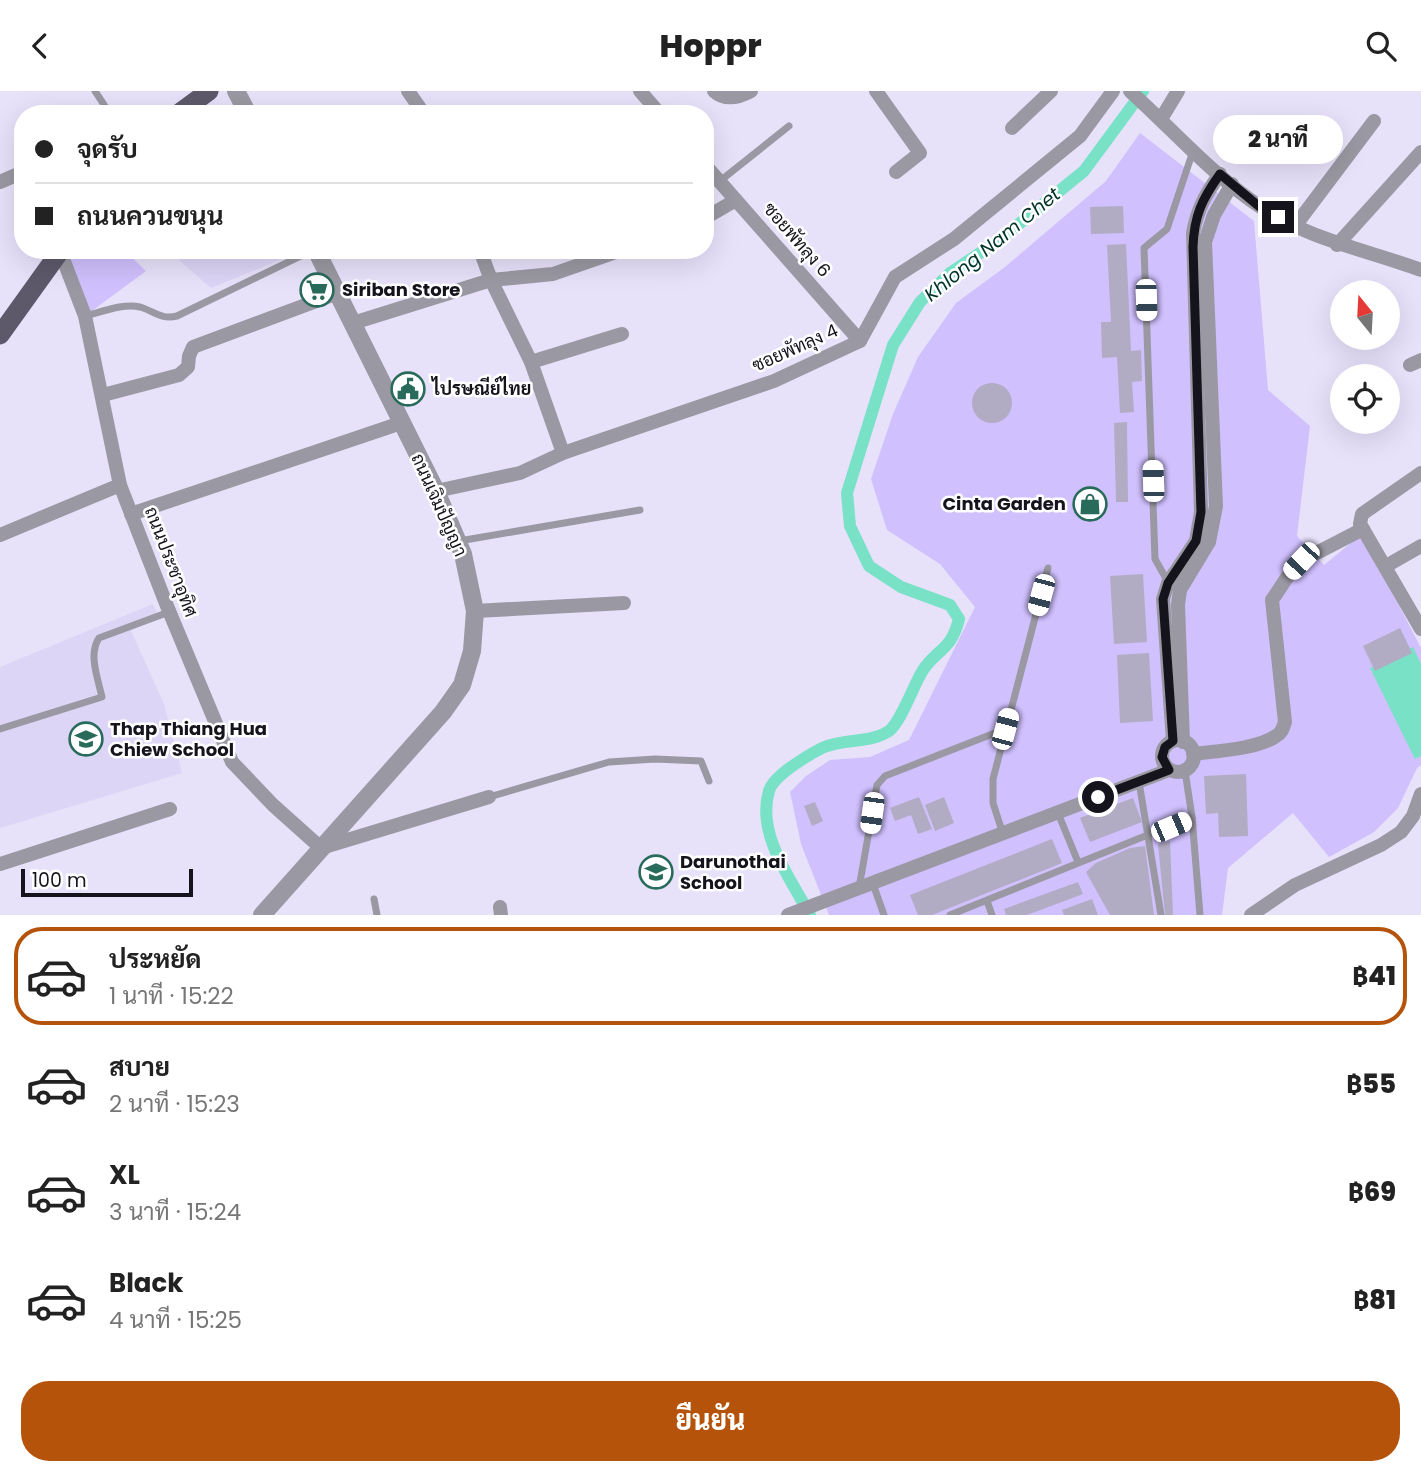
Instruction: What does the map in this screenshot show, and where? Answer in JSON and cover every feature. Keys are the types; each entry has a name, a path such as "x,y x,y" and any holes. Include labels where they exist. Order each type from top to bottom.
{"main road":[{"path":"190,105 209,91"},
{"path":"0,335 54,259"}],"street":[{"path":"640,91 652,105"},
{"path":"714,91 720,97 732,98 751,91"},
{"path":"876,91 920,153 896,172"},
{"path":"1012,128 1051,91"},
{"name":"ซอยพัทลุง 4","path":"436,491 520,473 563,453 774,381 860,341 895,277 954,239 1080,136 1113,91"},
{"path":"1130,91 1261,208 1337,245 1421,270"},
{"path":"1158,117 1178,91"},
{"path":"1294,226 1374,121"},
{"path":"1337,245 1421,152"},
{"name":"ซอยพัทลุง 6","path":"714,175 860,341"},
{"path":"1178,742 1178,605 1180,590 1196,553 1201,512 1199,242 1214,215 1226,179"},
{"path":"714,213 736,200"},
{"path":"1178,742 1163,599 1168,583 1209,542 1214,520 1214,436 1199,242"},
{"name":"ถนนประชาอุทิศ","path":"63,259 85,316 120,485 169,612 232,761 273,805 321,848"},
{"name":"ถนนเจิมปัญญา","path":"262,915 443,712 462,685 472,652 475,611 458,541 436,491 320,259"},
{"path":"483,259 531,362 563,453"},
{"path":"353,323 491,280 553,274 596,259"},
{"path":"103,395 180,375 188,367 188,356 193,348 338,293"},
{"path":"531,362 622,334"},
{"path":"131,514 401,423"},
{"path":"1199,439 1214,436"},
{"path":"1421,473 1362,514 1360,524 1421,629"},
{"path":"0,535 120,485"},
{"path":"1193,754 1253,745 1275,738 1282,732 1285,722 1272,600 1301,561 1363,529"},
{"path":"1385,566 1421,546"},
{"path":"475,611 624,603"},
{"path":"788,915 1169,770 1185,771 1192,764 1190,746 1178,742 1165,747 1162,757 1169,770"},
{"path":"1251,915 1295,885 1381,845 1401,832 1413,815 1421,795"},
{"path":"321,848 489,797"},
{"path":"0,864 170,809"}],"lane":[{"path":"719,181 789,126"},
{"path":"1168,583 1155,559 1144,248 1167,229 1193,150"},
{"path":"85,316 128,306 140,307 168,318 177,316 296,259"},
{"path":"458,541 640,510"},
{"path":"1003,834 993,803 993,779 1048,568"},
{"path":"0,729 102,697 93,654 94,645 99,638 169,612"},
{"path":"884,915 866,887 877,785 885,776 1005,729"},
{"path":"489,797 609,762 655,759 701,761 709,781"},
{"path":"1185,771 1192,817 1200,915"},
{"path":"1139,782 1161,915"},
{"path":"1058,813 1078,862"},
{"path":"950,915 1192,817"},
{"path":"374,899 377,915"},
{"path":"987,901 992,915"}],"shaded area":[{"name":"Cinta Garden","path":"1140,133 1254,221 1268,390 1310,426 1297,536 1324,565 1362,534 1421,648 1421,765 1417,768 1398,808 1374,832 1329,857 1293,813 1228,868 1222,915 829,915 801,844 790,792 806,776 830,760 870,757 909,740 975,607 940,564 887,530 871,479 893,414 918,357 956,303 1005,267 1106,181"},
{"path":"64,259 133,259 146,271 85,316"},
{"path":"179,259 282,259 211,288"},
{"name":"Thap Thiang Hua Chiew School","path":"153,604 158,616 131,631 164,704 182,773 0,828 0,667"},
{"path":"1413,647 1421,664 1421,756 1415,759 1370,668"}],"building":[{"path":"1123,206 1124,233 1091,234 1090,207"},
{"path":"1126,244 1131,351 1141,350 1142,381 1132,382 1134,412 1120,413 1117,357 1102,358 1101,322 1111,322 1107,245"},
{"path":"992,383 1006,389 1012,403 1006,417 992,423 978,417 972,403 978,389"},
{"path":"1127,422 1128,502 1116,502 1114,423"},
{"path":"1143,574 1147,642 1114,644 1110,576"},
{"path":"1400,628 1412,653 1375,671 1363,646"},
{"path":"1149,653 1153,721 1120,723 1117,655"},
{"path":"1246,774 1248,836 1219,837 1218,813 1206,814 1204,776"},
{"path":"919,797 932,829 918,834 911,815 895,821 890,808"},
{"path":"944,797 954,823 935,831 925,805"},
{"path":"1133,798 1142,822 1090,842 1080,818"},
{"path":"815,802 823,821 812,826 804,806"},
{"path":"1052,839 1062,863 932,915 918,915 910,895"},
{"path":"1170,841 1173,915 1165,915 1158,844"},
{"path":"1145,846 1154,915 1110,915 1086,872 1096,863 1130,848"},
{"path":"1078,882 1083,894 1027,915 1006,915 1004,909"},
{"path":"1092,899 1098,915 1064,915 1062,910"}],"waterway":[{"name":"Khlong Nam Chet","path":"810,915 771,840 766,807 772,785 792,767 822,748 873,738 889,731 898,720 923,670 952,637 959,619 950,605 901,587 869,566 850,526 847,493 893,345 920,302 950,273 998,241 1084,171 1143,91"}],"place":[{"name":"Siriban Store","path":"317,290"},
{"name":"ไปรษณีย์ไทย","path":"408,389"},
{"name":"Cinta Garden","path":"1090,504"},
{"name":"Thap Thiang Hua Chiew School","path":"86,739"},
{"name":"Darunothai School","path":"656,872"}],"route":[{"path":"1098,797 1169,770 1162,757 1165,747 1173,741 1163,599 1168,583 1196,541 1201,512 1193,247 1196,214 1220,174 1261,208 1278,217"}]}
